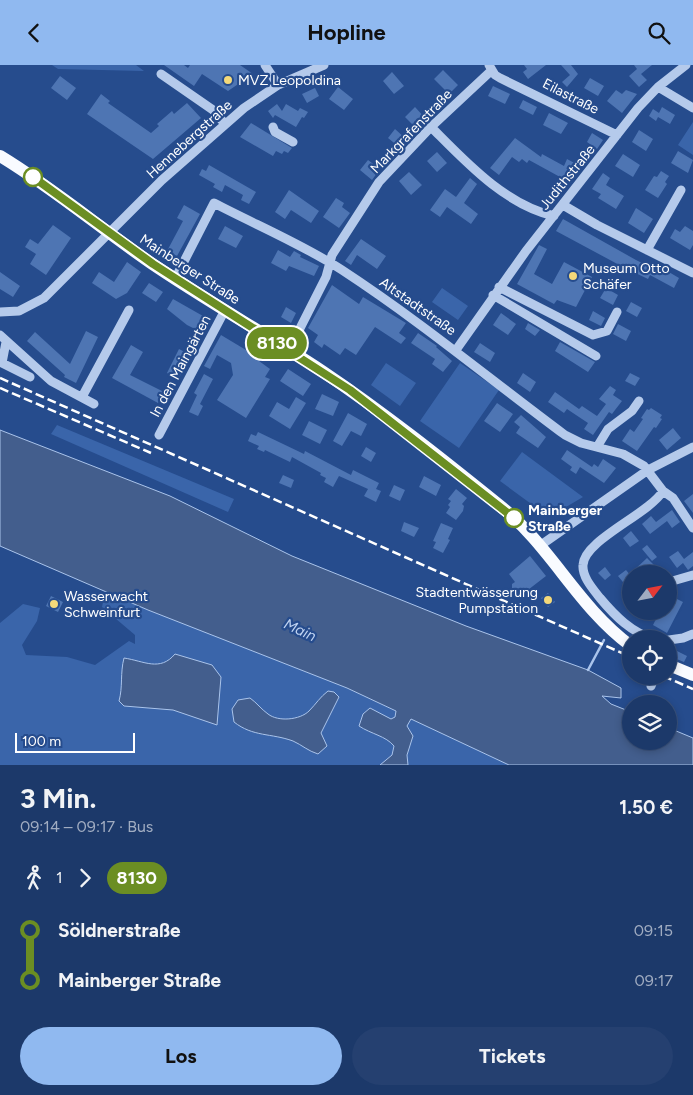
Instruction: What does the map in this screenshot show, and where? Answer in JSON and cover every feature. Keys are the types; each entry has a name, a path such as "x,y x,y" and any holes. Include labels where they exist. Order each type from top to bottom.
{"main road":[{"name":"Mainberger Straße","path":"0,155 175,279 350,390 436,455 510,514 541,545 590,610 622,639"},
{"path":"677,668 693,675"}],"street":[{"path":"265,65 278,85"},
{"name":"Hennebergstraße","path":"0,312 19,311 44,297 162,180 224,125 278,85 324,65"},
{"name":"Judithstraße","path":"456,350 499,287 638,108 658,87 686,65"},
{"name":"Markgrafenstraße","path":"289,350 326,277 332,255 379,182 395,163 490,68"},
{"name":"Eilastraße","path":"490,68 500,78 617,135"},
{"path":"161,74 213,110 224,125"},
{"path":"658,87 693,108"},
{"path":"273,127 275,132 292,142"},
{"path":"431,127 470,166 496,186 520,203 538,212 554,216"},
{"path":"647,250 681,190"},
{"name":"Altstadtstraße","path":"175,279 214,203 330,263 456,350 470,363 565,435 622,454 648,470 663,491 673,498 693,528"},
{"path":"563,205 597,225 693,273"},
{"path":"499,287 593,335 607,331 616,312"},
{"path":"493,295 596,356"},
{"path":"82,397 129,309"},
{"name":"In den Maingärten","path":"159,435 225,310"},
{"path":"3,339 51,381 94,404"},
{"path":"3,339 1,363 30,377"},
{"path":"597,447 608,429 632,411 639,401"},
{"path":"541,545 648,470 693,447"},
{"path":"634,630 625,624 591,586 586,577 583,563 590,550 654,502 663,491"},
{"path":"678,579 693,575"},
{"path":"677,639 693,633"}],"shaded area":[{"path":"52,65 136,65 144,71 58,69"},
{"path":"693,122 693,155 678,145"},
{"path":"442,288 468,306 458,320 432,302"},
{"path":"386,363 416,383 400,406 371,385"},
{"path":"460,363 499,390 459,448 420,421"},
{"path":"57,425 234,499 228,512 51,434"},
{"path":"522,452 583,497 549,517 500,481"},
{"path":"104,597 119,597 347,688 509,765 0,765 0,623 23,604 40,608 37,621 22,645 26,655 67,657 95,665 129,641 135,644 135,635 102,607"}],"water":[{"name":"Main","path":"0,430 170,496 292,556 466,626 588,670 621,688 621,698 602,696 611,704 622,708 622,750 677,750 677,731 693,738 693,765 509,765 411,719 407,726 413,736 407,755 408,765 380,765 392,755 394,746 387,740 359,726 363,714 370,708 391,719 395,717 396,711 347,688 148,610 0,546"},
{"path":"175,654 212,665 221,677 217,725 173,710 124,706 119,701 124,658 158,664 164,663"},
{"path":"328,691 334,692 339,697 321,733 327,746 318,754 293,741 248,730 234,722 232,709 238,700 250,698 272,717 289,719 305,714"}],"building":[{"name":"MVZ Leopoldina","path":"164,65 184,65 188,68 190,65 240,65 253,74 228,91 202,74 194,86"},
{"path":"524,65 546,65 528,79 523,72 527,69"},
{"path":"561,65 571,65 578,74 567,87 562,82 570,75"},
{"path":"634,65 652,65 641,74 647,80 639,87 629,76 637,69"},
{"path":"443,70 458,85 449,94 434,79"},
{"path":"392,72 404,86 394,94 383,81"},
{"path":"60,76 76,88 67,100 51,88"},
{"path":"590,78 604,86 598,96 584,88"},
{"path":"493,86 510,94 505,104 488,96"},
{"path":"338,87 353,99 344,110 329,99"},
{"path":"315,88 319,96 307,103 302,94"},
{"path":"616,90 622,94 626,90 637,94 622,113 607,101"},
{"path":"101,94 110,101 108,103 151,133 159,126 157,124 172,111 174,114 187,103 201,118 153,159 87,114"},
{"path":"523,100 537,107 533,115 519,108"},
{"path":"277,104 282,111 286,104 298,111 300,108 308,112 304,118 302,117 296,127 275,115 273,118 268,111"},
{"path":"415,107 425,118 416,128 405,117"},
{"path":"662,107 675,115 670,124 658,117 656,121 649,116 653,109 659,113"},
{"path":"549,113 568,123 561,134 543,125"},
{"path":"251,123 292,148 288,153 284,151 282,154 276,151 273,156 240,137"},
{"path":"395,129 406,139 399,147 388,138"},
{"path":"639,130 653,139 646,151 632,142"},
{"path":"592,133 603,140 597,149 587,142"},
{"path":"515,138 541,157 542,154 564,166 567,159 580,166 571,183 529,160 527,163 522,159 519,162 512,157 499,175 490,168"},
{"path":"678,151 693,160 688,173 671,163"},
{"path":"437,152 447,163 437,172 427,161"},
{"path":"623,154 640,165 633,177 615,166"},
{"path":"368,160 380,169 372,180 360,170"},
{"path":"209,165 256,192 249,204 241,200 243,195 225,185 222,192 213,187 215,184 199,175 202,169 206,171"},
{"path":"661,171 669,176 665,182 667,184 658,198 645,190 654,176 657,177"},
{"path":"409,172 422,185 411,195 399,181"},
{"path":"603,173 610,178 606,185 624,196 616,209 598,198 601,194 592,189"},
{"path":"470,178 477,184 464,203 478,214 471,224 447,207 440,217 430,210 445,189 456,197"},
{"path":"289,190 319,211 311,223 291,210 285,219 275,212"},
{"path":"336,198 344,203 342,207 350,213 339,228 323,217"},
{"path":"184,205 200,214 177,256 167,251 183,221 177,218"},
{"path":"636,208 653,219 644,233 628,223"},
{"path":"563,219 636,260 660,272 662,268 679,278 674,288 650,275 648,279 623,267 556,231"},
{"path":"53,225 71,238 46,275 30,264 36,254 25,247 30,239 38,244"},
{"path":"225,226 243,236 236,248 218,239"},
{"path":"685,226 693,231 693,245 690,250 670,238 675,229 680,232"},
{"path":"361,239 386,256 377,269 357,255 351,265 345,261"},
{"name":"Museum Otto Schäfer","path":"539,245 547,249 534,274 552,284 564,262 592,277 576,307 557,300 554,304 517,284"},
{"path":"278,250 290,257 294,251 301,255 300,257 319,266 314,276 289,266 286,271 271,263"},
{"path":"127,262 141,272 127,293 116,299 92,283 99,272 114,282"},
{"path":"0,272 20,286 13,297 0,289"},
{"path":"149,283 163,292 156,302 142,293"},
{"path":"332,285 359,304 363,297 406,323 399,333 406,338 401,344 375,327 356,355 345,348 340,355 324,344 322,348 314,342 318,335 308,328"},
{"path":"606,288 618,295 613,305 600,298"},
{"path":"173,299 210,320 203,333 187,325 167,309"},
{"path":"631,302 642,308 637,317 626,311"},
{"path":"286,307 296,313 291,323 281,317"},
{"path":"593,311 605,318 601,326 589,320"},
{"path":"501,313 516,324 508,335 493,325"},
{"path":"528,323 540,330 535,336 525,329"},
{"path":"618,324 631,331 626,341 613,334"},
{"path":"86,331 98,337 76,383 64,377 65,375 27,341 35,332 70,364"},
{"path":"418,333 437,346 452,361 443,372 432,364 435,359 411,343"},
{"path":"221,335 251,353 256,345 265,351 259,361 270,369 265,377 270,379 246,418 217,400 233,375 231,363 217,355 210,369 204,366"},
{"path":"560,342 595,362 588,372 555,351"},
{"path":"480,343 495,353 490,362 474,352"},
{"path":"131,345 143,352 130,375 164,392 158,403 112,378"},
{"path":"179,349 192,356 178,379 167,373"},
{"path":"288,369 311,384 303,396 280,381"},
{"path":"523,373 536,382 530,392 517,383"},
{"path":"630,373 640,378 635,386 625,381"},
{"path":"204,374 213,379 200,404 203,406 198,416 189,412 197,395 194,393"},
{"path":"610,386 616,390 613,395 622,401 612,414 609,412 593,435 584,429 588,423 567,409 564,413 548,402 555,392 579,409 582,406 597,416 606,404 599,399"},
{"path":"322,394 339,402 333,416 315,409"},
{"path":"296,397 306,403 290,429 269,416 277,402 289,409"},
{"path":"497,403 513,414 500,432 484,421"},
{"path":"651,408 662,415 660,418 662,419 637,451 622,441 630,429 634,432 647,409"},
{"path":"348,413 367,424 361,436 351,431 342,446 333,441"},
{"path":"521,415 546,437 538,448 516,433 520,427 514,422"},
{"path":"309,421 327,430 320,444 302,435"},
{"path":"673,428 681,438 667,450 659,440"},
{"path":"258,432 304,454 305,451 351,475 353,470 379,483 376,489 381,491 376,502 364,496 368,489 339,476 333,487 324,482 326,478 320,475 321,473 292,457 290,462 265,450 264,452 257,449 259,446 248,441 251,434 256,436"},
{"path":"366,447 376,453 371,462 361,456"},
{"path":"567,450 592,467 594,464 598,467 603,459 616,468 604,483 580,467 576,474 570,470 572,467 561,459"},
{"path":"283,475 294,480 291,488 279,483"},
{"path":"424,476 441,485 436,496 419,487"},
{"path":"394,485 405,490 400,501 389,496"},
{"path":"456,489 467,498 462,504 464,506 463,511 456,520 446,513 451,501 448,499"},
{"path":"693,494 693,513 684,501"},
{"path":"672,510 680,522 672,528 667,521 650,534 642,524 651,516 656,522"},
{"path":"404,522 419,528 414,537 401,531"},
{"path":"441,523 453,528 448,539 450,540 443,553 433,548 436,542 433,541"},
{"path":"631,531 639,541 630,547 623,538"},
{"path":"647,545 657,557 652,561 642,549"},
{"path":"678,551 684,559 693,552 693,566 688,570 683,563 678,567 669,557"},
{"path":"530,556 546,576 524,593 522,590 518,593 512,588 512,584 515,582 509,574"},
{"path":"647,558 654,565 640,565"},
{"path":"605,567 611,575 605,580 598,573"},
{"path":"622,573 622,581 618,576"},
{"name":"Stadtentwässerung Pumpstation","path":"548,593 555,602 548,607 541,598"},
{"name":"Wasserwacht Schweinfurt","path":"51,596 63,602 58,612 46,606"},
{"path":"678,600 683,602 678,612"},
{"path":"656,620 674,620 669,630 662,630 653,625"},
{"path":"677,651 687,656 684,662 677,659"}],"waterway":[{"path":"588,670 604,640"}],"railway":[{"path":"0,378 622,653"},
{"path":"0,388 151,453"},
{"path":"677,682 693,689"}],"bus line":[{"name":"8130","path":"33,177 153,264 350,390 436,455 514,518"}],"place":[{"name":"MVZ Leopoldina","path":"228,80"},
{"name":"Museum Otto Schäfer","path":"573,276"},
{"name":"Mainberger Straße","path":"514,518"},
{"name":"Stadtentwässerung Pumpstation","path":"548,600"},
{"name":"Wasserwacht Schweinfurt","path":"54,604"}]}
